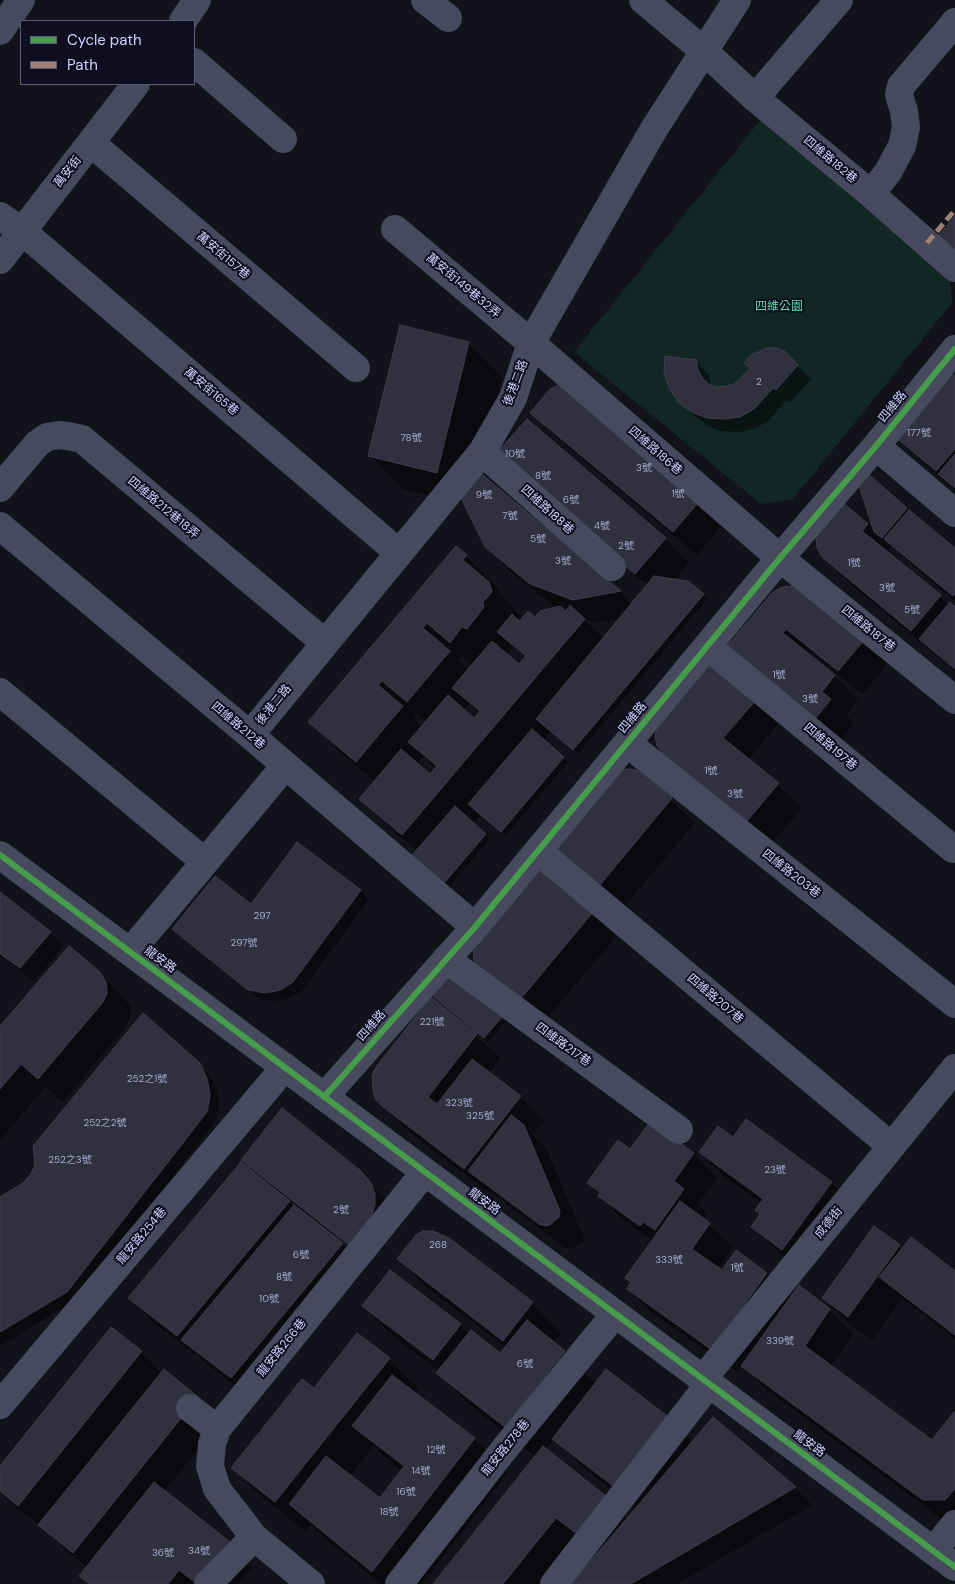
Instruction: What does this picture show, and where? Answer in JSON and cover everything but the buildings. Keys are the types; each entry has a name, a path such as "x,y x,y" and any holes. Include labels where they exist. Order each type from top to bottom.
{"street":[{"path":"0,30 21,0"},
{"path":"184,20 198,0"},
{"path":"425,0 448,18"},
{"name":"四維路182巷","path":"643,0 955,268"},
{"name":"後港二路","path":"250,735 482,452 514,398 531,343 654,130 738,0"},
{"path":"755,98 839,0"},
{"path":"870,194 888,172 902,146 906,127 904,110 899,95 901,86 955,22"},
{"path":"195,63 283,139"},
{"name":"萬安街","path":"0,260 135,85"},
{"name":"萬安街157巷","path":"91,143 356,368"},
{"name":"萬安街165巷","path":"0,216 22,232 399,553"},
{"name":"萬安街149巷32弄","path":"394,229 531,343"},
{"name":"四維路186巷","path":"531,343 780,558"},
{"name":"四維路","path":"324,1097 475,926 955,349"},
{"name":"四維路212巷18弄","path":"0,488 37,444 47,437 59,435 82,439 325,643"},
{"path":"876,446 955,513"},
{"name":"四維路188巷","path":"482,452 612,567"},
{"name":"四維路212巷","path":"0,526 475,926"},
{"name":"四維路187巷","path":"780,558 955,700"},
{"name":"四維路197巷","path":"708,646 953,849"},
{"path":"0,692 205,862"},
{"name":"四維路203巷","path":"627,744 955,1004"},
{"path":"130,952 285,766"},
{"name":"四維路207巷","path":"538,851 892,1146"},
{"name":"龍安路","path":"0,855 955,1567"},
{"name":"四維路217巷","path":"446,959 679,1130"},
{"name":"龍安路254巷","path":"0,1405 285,1067"},
{"name":"成德街","path":"554,1584 706,1382 955,1068"},
{"name":"龍安路266巷","path":"254,1537 217,1489 210,1466 212,1444 217,1429 425,1172"},
{"name":"龍安路278巷","path":"398,1584 506,1447 615,1314"},
{"path":"190,1408 217,1429"},
{"path":"933,1551 954,1527"},
{"path":"208,1584 254,1537 311,1584"},
{"path":"241,1564 282,1561"}],"green space":[{"name":"四維公園","path":"762,118 950,275 952,303 792,500 761,504 574,352"}],"marked path":[{"path":"927,243 955,210"}],"cycle path":[{"path":"324,1097 475,927 955,349"},
{"path":"0,855 955,1567"}]}
